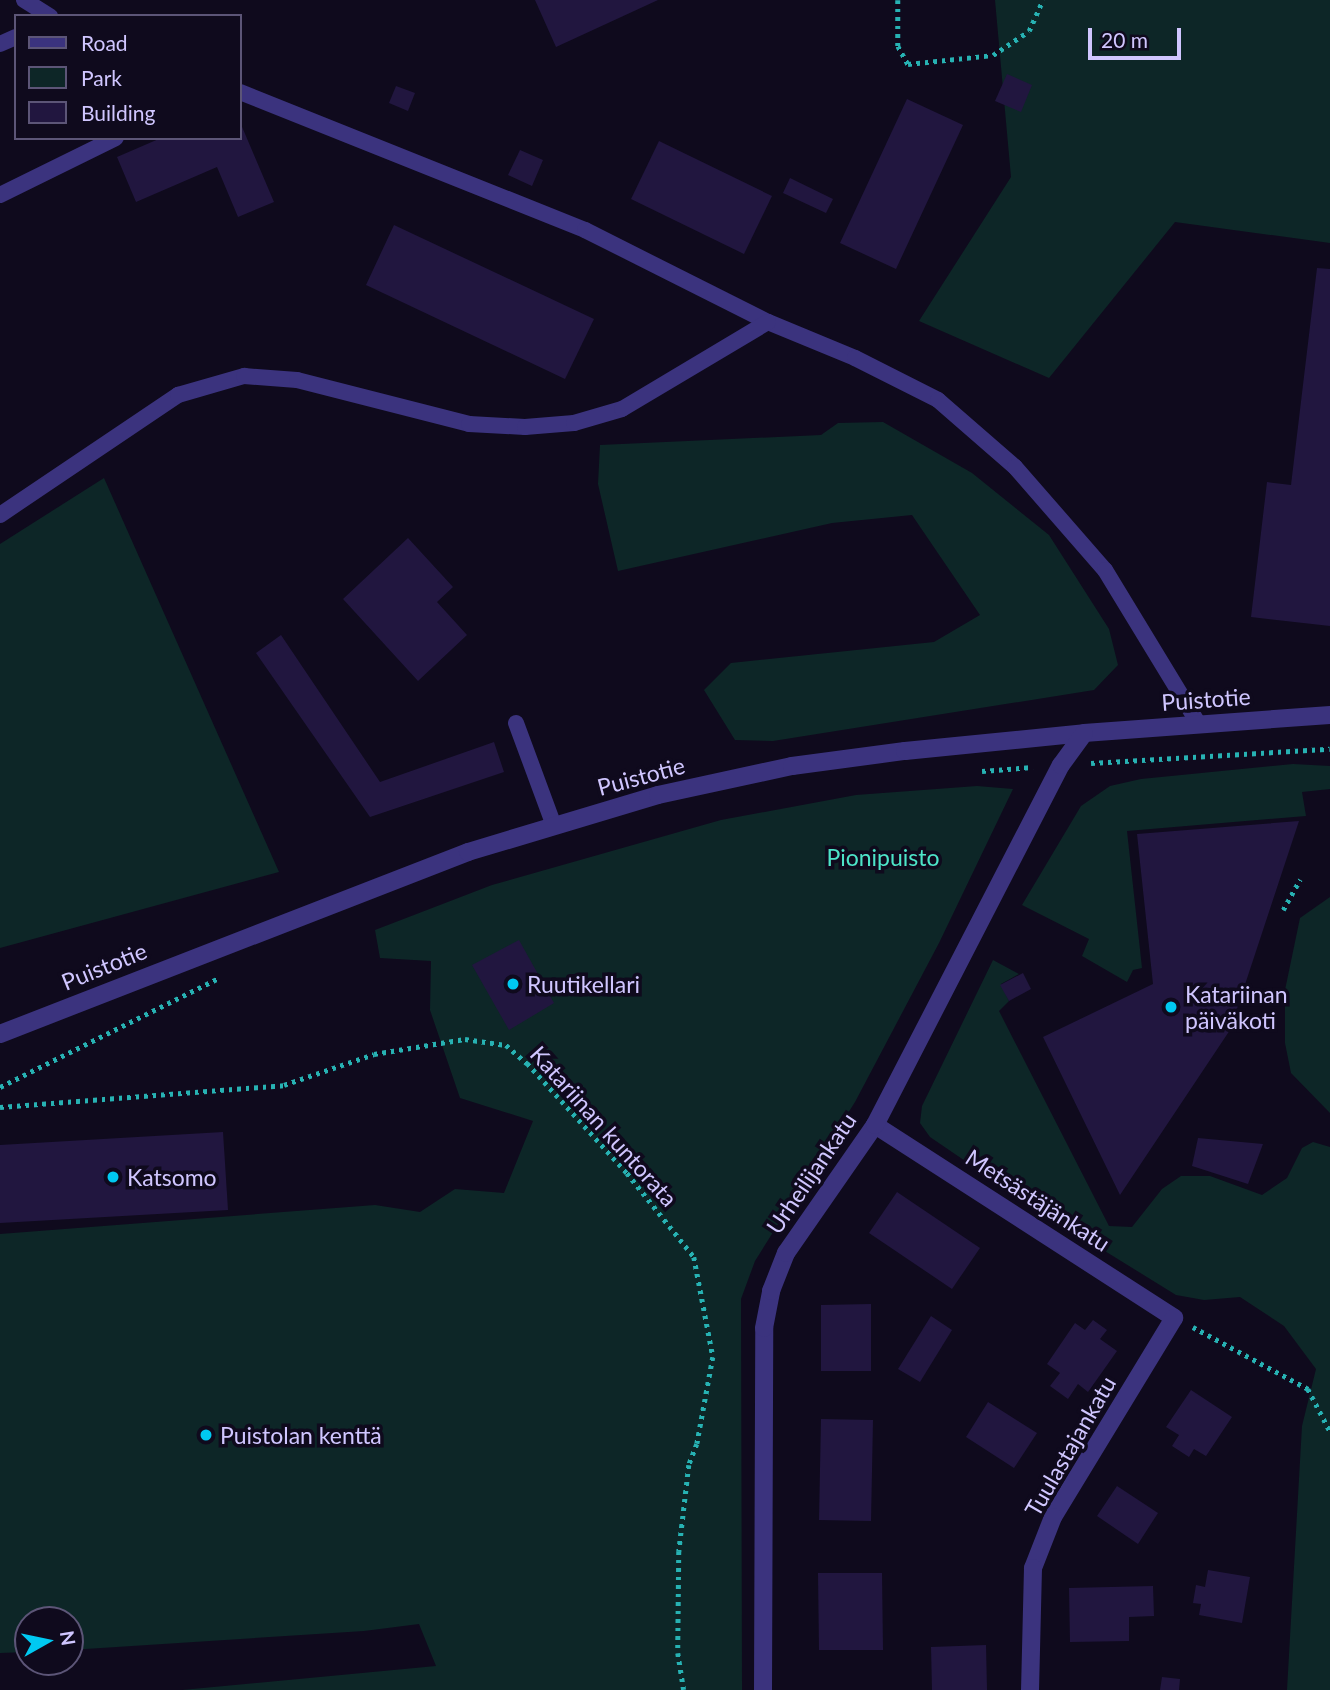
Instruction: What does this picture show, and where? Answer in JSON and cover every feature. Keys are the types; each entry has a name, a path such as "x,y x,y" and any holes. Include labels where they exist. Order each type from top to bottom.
{"street":[{"name":"Puistotie","path":"0,1034 468,852 658,795 792,766 1084,733 1330,715"},
{"name":"Urheilijankatu","path":"763,1690 764,1328 771,1291 786,1253 875,1125 1061,765 1084,733"},
{"name":"Metsästäjänkatu","path":"875,1125 1174,1318"},
{"name":"Tuulastajankatu","path":"1030,1690 1033,1569 1053,1517 1174,1318"}],"lane":[{"path":"24,0 47,14"},
{"path":"242,93 585,230 768,322 855,358 938,400 1015,467 1105,570 1198,723"},
{"path":"0,195 112,140"},
{"path":"0,515 178,396 244,376 297,380 469,424 525,427 574,423 622,409 768,322"},
{"path":"516,723 554,826"}],"path":[{"path":"898,0 898,46 908,64 993,55 1029,31 1043,0"},
{"path":"968,772 1202,754 1330,749"},
{"path":"1283,910 1300,879"},
{"path":"0,1087 226,974"},
{"name":"Katariinan kuntorata","path":"0,1107 284,1084 374,1054 464,1039 506,1045 527,1063 627,1173 694,1257 713,1357 697,1444 689,1465 679,1551 678,1653 684,1690"},
{"path":"1174,1318 1308,1389 1330,1431"}],"green space":[{"path":"995,0 1330,0 1330,243 1175,222 1049,378 919,321 1011,177"},
{"path":"883,422 972,473 1049,535 1109,629 1118,665 1094,690 773,741 735,740 704,690 731,663 934,642 980,615 912,515 832,523 618,571 598,484 600,445 821,435 838,423"},
{"path":"104,478 279,872 0,948 0,544"},
{"path":"1293,764 1330,766 1330,789 1302,792 1306,816 1127,831 1142,968 1133,970 1127,982 1082,956 1089,939 1022,905 1081,806 1110,786 1141,779"},
{"name":"Pionipuisto","path":"977,786 1013,789 939,943 855,1102 755,1261 741,1299 742,1690 182,1690 436,1666 419,1624 364,1631 84,1649 84,1606 14,1606 14,1652 0,1653 0,1234 375,1205 420,1212 455,1189 504,1193 533,1121 460,1098 430,1010 431,961 380,958 375,930 492,885 721,820 856,795"},
{"path":"1330,897 1330,1113 1291,1073 1285,1043 1285,990 1300,918"},
{"path":"993,960 1019,974 1001,984 1009,1001 999,1011 1109,1226 1132,1227 1162,1189 1181,1176 1210,1176 1262,1195 1287,1178 1302,1148 1313,1142 1330,1147 1330,1690 1287,1690 1302,1426 1316,1369 1284,1326 1240,1297 1204,1300 1176,1295 1024,1201 930,1137 920,1123 922,1106"}],"building":[{"path":"535,0 658,0 556,47"},
{"path":"1007,74 1032,85 1021,112 995,101"},
{"path":"396,86 415,93 408,111 389,103"},
{"path":"907,99 963,125 896,269 840,243"},
{"path":"242,127 274,202 238,217 217,167 136,202 117,157 156,140 242,140"},
{"path":"659,141 772,196 744,254 631,199"},
{"path":"520,150 543,160 532,186 508,175"},
{"path":"790,178 833,199 826,213 783,193"},
{"path":"394,225 594,319 565,379 366,285"},
{"path":"1317,268 1330,269 1330,626 1251,617 1267,482 1291,485"},
{"path":"408,538 453,587 437,602 467,635 418,681 343,599"},
{"path":"281,635 380,782 494,742 504,772 370,817 256,653"},
{"name":"Katariinan päiväkoti","path":"1299,821 1230,1030 1120,1195 1043,1037 1153,984 1137,834"},
{"name":"Ruutikellari","path":"519,940 554,1003 509,1030 472,965"},
{"path":"1023,973 1031,989 1009,1001 1000,985"},
{"name":"Katsomo","path":"223,1132 228,1210 0,1223 0,1145"},
{"path":"1198,1138 1263,1144 1248,1184 1192,1166"},
{"path":"897,1192 980,1248 952,1289 869,1233"},
{"path":"871,1304 871,1371 821,1371 821,1305"},
{"path":"931,1316 952,1330 920,1382 898,1369"},
{"path":"1093,1320 1107,1330 1100,1339 1117,1351 1088,1392 1078,1384 1068,1399 1050,1386 1060,1373 1047,1364 1075,1323 1085,1330"},
{"path":"1191,1390 1232,1417 1206,1456 1194,1449 1189,1457 1172,1446 1179,1435 1166,1427"},
{"path":"988,1402 1037,1433 1014,1468 966,1437"},
{"path":"821,1419 873,1420 871,1521 819,1520"},
{"path":"1117,1486 1158,1513 1138,1544 1097,1516"},
{"path":"1208,1570 1250,1577 1242,1623 1199,1615 1201,1604 1193,1603 1196,1585 1205,1587"},
{"path":"818,1573 882,1573 883,1650 819,1650"},
{"path":"1153,1586 1154,1616 1129,1617 1129,1641 1070,1642 1069,1588"},
{"path":"986,1645 987,1690 932,1690 931,1647"},
{"path":"1162,1677 1180,1679 1179,1690 1160,1690"}],"place":[{"name":"Ruutikellari","path":"513,984"},
{"name":"Katariinan päiväkoti","path":"1171,1007"},
{"name":"Katsomo","path":"113,1177"},
{"name":"Puistolan kenttä","path":"206,1435"}]}
